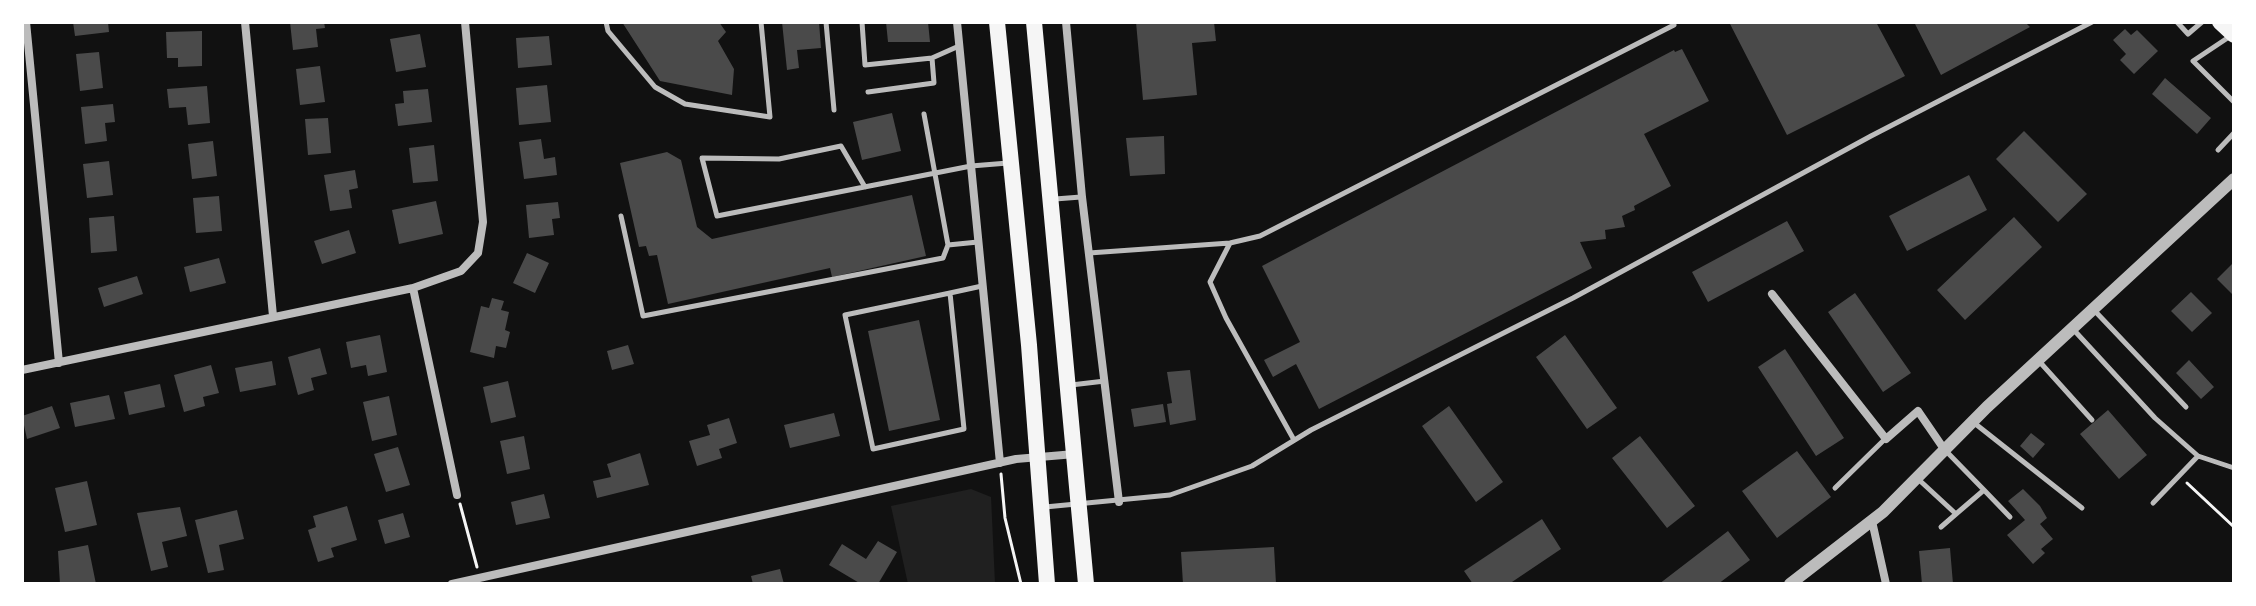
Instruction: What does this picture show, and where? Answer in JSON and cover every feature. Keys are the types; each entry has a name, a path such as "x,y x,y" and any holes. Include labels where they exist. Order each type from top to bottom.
{"main road":[{"path":"997,22 1039,456 1047,584"},
{"path":"1034,22 1086,584"},
{"path":"2220,22 2234,34"}],"street":[{"path":"26,22 59,363"},
{"path":"245,22 273,316"},
{"path":"22,370 413,288 461,271 472,263 482,242 483,222 465,22"},
{"path":"957,22 1000,463"},
{"path":"1066,22 1082,197 1119,502"},
{"path":"1790,584 1872,521 2071,327 2233,183"},
{"path":"413,288 457,495"},
{"path":"1772,294 1886,439 1918,411 1944,449"},
{"path":"452,584 1000,463 1076,454"},
{"path":"1872,521 1886,584"}],"lane":[{"path":"606,22 608,31 655,87 685,104 770,117 761,22"},
{"path":"826,22 834,110"},
{"path":"862,22 865,65 932,58 959,46"},
{"path":"1089,253 1230,243 1260,236 1674,25 1672,22"},
{"path":"1043,507 1170,495 1252,466 1294,440 1573,298 1871,136 2092,22"},
{"path":"2177,22 2188,34 2202,22"},
{"path":"2234,34 2193,61 2234,102"},
{"path":"868,92 934,83 932,58"},
{"path":"621,216 643,316 943,258 948,245 924,114"},
{"path":"2218,150 2234,133"},
{"path":"865,187 841,146 779,159 702,158 717,216 865,187 971,166 1011,163"},
{"path":"1052,200 1082,197"},
{"path":"948,245 979,242"},
{"path":"1230,243 1210,282 1226,318 1294,440"},
{"path":"950,293 964,429 873,449 845,315 983,286"},
{"path":"2092,308 2186,407"},
{"path":"2071,327 2155,418 2198,456 2234,468"},
{"path":"2037,359 2092,420"},
{"path":"1069,385 1106,381"},
{"path":"1972,422 2082,508"},
{"path":"1835,488 1886,439"},
{"path":"1944,449 2010,517"},
{"path":"2153,503 2198,456"},
{"path":"1917,478 1956,514"},
{"path":"1941,527 1984,490"}],"path":[{"path":"1000,463 1005,518 1021,584"},
{"path":"2179,476 2234,527"},
{"path":"457,495 480,578"}],"shaded area":[{"path":"971,489 991,497 995,584 908,584 891,506"}],"building":[{"path":"73,22 108,22 109,32 75,36"},
{"path":"290,22 324,22 325,28 316,29 318,47 293,50"},
{"path":"622,22 719,22 726,32 718,41 734,69 732,95 660,81"},
{"path":"782,22 819,22 821,48 797,50 799,68 787,70"},
{"path":"886,22 928,22 930,42 888,42"},
{"path":"1136,22 1214,22 1216,41 1192,43 1197,95 1143,100"},
{"path":"1729,22 1876,22 1905,76 1787,135"},
{"path":"1914,22 2025,22 2030,27 1941,75"},
{"path":"2125,29 2131,35 2137,30 2158,51 2134,74 2120,60 2126,54 2113,40"},
{"path":"202,31 202,66 178,67 178,58 167,58 166,32"},
{"path":"420,34 426,67 396,72 390,39"},
{"path":"549,36 552,65 518,68 516,38"},
{"path":"1682,49 1709,101 1644,134 1671,186 1634,206 1635,210 1622,216 1625,227 1605,230 1606,239 1580,242 1592,268 1319,409 1296,364 1273,377 1264,360 1300,342 1262,266 1674,50"},
{"path":"99,52 103,88 80,91 76,54"},
{"path":"320,66 325,102 300,105 296,69"},
{"path":"2165,78 2211,118 2197,134 2152,94"},
{"path":"547,85 551,122 519,125 516,88"},
{"path":"207,86 210,123 188,125 186,107 169,108 167,89"},
{"path":"428,89 432,122 398,126 395,104 404,103 403,91"},
{"path":"113,104 115,122 105,123 107,141 85,144 81,107"},
{"path":"892,113 901,151 862,160 853,122"},
{"path":"328,118 331,153 308,155 305,119"},
{"path":"2024,131 2087,194 2058,222 1996,159"},
{"path":"1164,136 1165,174 1130,176 1126,138"},
{"path":"541,139 544,159 555,157 557,175 524,179 519,142"},
{"path":"213,141 217,176 192,179 188,144"},
{"path":"434,145 438,181 413,183 409,148"},
{"path":"667,152 681,160 697,227 712,239 912,195 926,256 832,277 830,268 668,304 657,255 649,256 646,246 639,247 620,163"},
{"path":"109,161 113,195 87,198 83,164"},
{"path":"355,170 358,188 349,190 352,208 330,211 324,175"},
{"path":"1969,175 1987,210 1907,251 1889,216"},
{"path":"219,196 222,231 196,233 193,198"},
{"path":"436,201 443,234 399,244 392,210"},
{"path":"558,202 560,218 552,219 554,235 529,238 526,205"},
{"path":"114,216 117,251 91,253 89,218"},
{"path":"2014,217 2042,247 1965,320 1937,290"},
{"path":"1787,221 1804,251 1708,302 1692,272"},
{"path":"349,230 356,253 322,264 314,241"},
{"path":"527,253 549,263 535,293 513,283"},
{"path":"219,258 226,283 190,292 184,267"},
{"path":"2234,262 2234,296 2217,279"},
{"path":"137,276 143,294 104,307 98,288"},
{"path":"2191,292 2212,313 2192,332 2171,311"},
{"path":"1855,293 1911,373 1883,392 1828,312"},
{"path":"492,298 504,301 501,310 509,312 505,330 510,332 506,348 496,346 494,358 470,352 481,306 489,308"},
{"path":"919,320 940,420 889,431 868,331"},
{"path":"380,335 387,372 368,376 366,365 351,368 346,342"},
{"path":"1565,335 1617,408 1587,429 1536,357"},
{"path":"628,345 634,364 612,370 607,351"},
{"path":"320,348 327,374 311,378 314,390 298,395 288,357"},
{"path":"1785,349 1844,438 1816,456 1758,367"},
{"path":"2189,360 2214,387 2201,399 2176,373"},
{"path":"272,361 276,385 240,392 235,368"},
{"path":"211,365 219,393 203,397 205,406 184,412 174,375"},
{"path":"1190,370 1196,420 1170,425 1167,404 1172,403 1167,372"},
{"path":"508,381 516,417 491,423 483,387"},
{"path":"160,384 165,407 129,415 124,392"},
{"path":"109,395 115,419 75,427 70,403"},
{"path":"389,396 397,435 372,441 363,402"},
{"path":"1163,404 1166,422 1134,427 1131,409"},
{"path":"52,406 60,428 27,439 22,416"},
{"path":"1449,406 1503,482 1476,502 1422,426"},
{"path":"2108,410 2147,455 2119,479 2080,434"},
{"path":"834,413 840,436 790,448 784,425"},
{"path":"729,418 737,443 719,449 722,458 697,466 689,441 710,435 707,425"},
{"path":"2031,433 2045,444 2033,458 2020,446"},
{"path":"524,436 530,469 507,474 500,441"},
{"path":"1640,436 1695,506 1667,528 1612,458"},
{"path":"398,447 410,485 386,492 374,454"},
{"path":"1797,451 1831,497 1777,538 1742,491"},
{"path":"640,453 649,485 597,498 593,481 611,477 607,464"},
{"path":"87,481 97,525 65,532 55,488"},
{"path":"2023,489 2040,506 2047,518 2040,524 2053,539 2041,549 2045,553 2033,564 2007,535 2025,520 2008,501"},
{"path":"544,494 550,518 516,525 511,502"},
{"path":"347,506 357,540 331,548 334,557 318,562 308,530 316,527 313,516"},
{"path":"180,507 187,536 162,542 168,567 151,571 137,513"},
{"path":"237,510 244,539 219,545 224,570 208,573 195,520"},
{"path":"403,513 410,537 385,544 378,520"},
{"path":"1542,519 1561,549 1509,584 1473,584 1464,571"},
{"path":"1728,531 1750,560 1718,584 1659,584"},
{"path":"878,541 897,552 878,584 861,584 829,565 842,544 866,559"},
{"path":"88,545 96,584 60,584 58,551"},
{"path":"1274,547 1276,584 1183,584 1181,552"},
{"path":"1950,548 1953,584 1922,584 1919,551"},
{"path":"780,569 784,584 753,584 751,576"}]}
